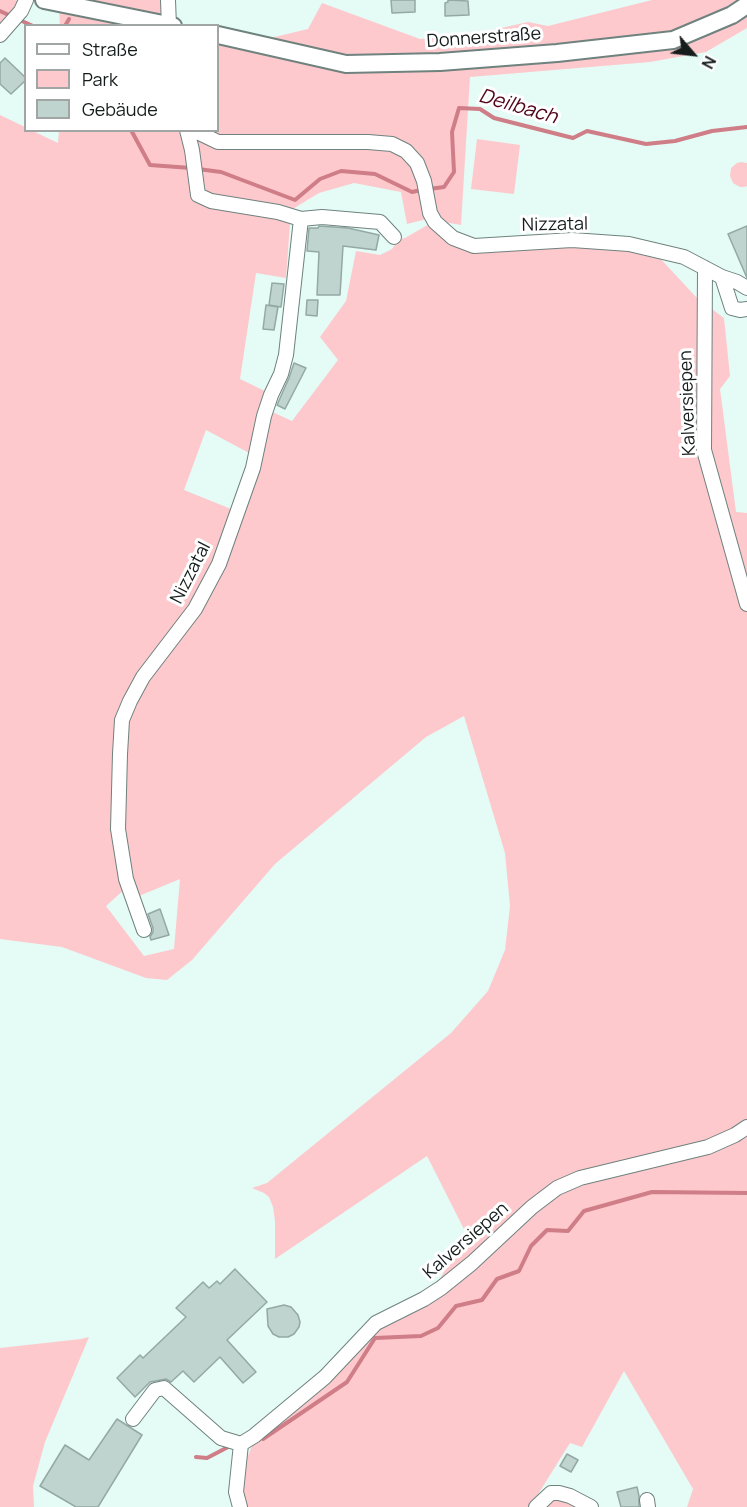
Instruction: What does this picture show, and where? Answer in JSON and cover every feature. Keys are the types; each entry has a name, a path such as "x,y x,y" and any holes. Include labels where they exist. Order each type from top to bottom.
{"main road":[{"path":"44,0 166,24"},
{"name":"Donnerstraße","path":"219,35 346,64 440,62 673,40 732,15 747,5"}],"street":[{"path":"168,0 171,24"},
{"path":"0,35 23,5"},
{"path":"188,132 198,182 198,195 212,201 301,219 322,217 380,222 394,237"},
{"name":"Nizzatal","path":"197,132 218,142 392,144 406,151 417,163 424,181 430,213 435,222 453,238 474,246 572,240 629,244 684,257 747,288"},
{"name":"Nizzatal","path":"144,930 126,879 118,829 123,720 143,677 195,609 219,564 253,468 264,416 286,355 301,219"},
{"name":"Kalversiepen","path":"705,268 704,450 747,604"},
{"path":"722,277 732,308 747,309"},
{"name":"Kalversiepen","path":"241,1444 325,1377 376,1323 441,1288 472,1263 532,1207 557,1188 580,1178 708,1147 747,1127"},
{"path":"133,1419 155,1390 164,1388 221,1438 241,1444 236,1492 240,1507"},
{"path":"536,1507 551,1493 570,1496 591,1507"}],"green space":[{"path":"0,0 22,2 0,32"},
{"path":"62,0 164,0 165,20"},
{"path":"652,0 747,0 747,28 706,52 650,62 470,77 461,225 427,219 407,224 401,192 354,183 319,193 291,210 286,278 256,273 240,379 269,393 253,455 206,430 184,490 236,511 217,563 194,608 142,675 128,699 116,734 117,843 126,888 106,906 144,956 174,949 180,879 134,898 127,877 119,828 124,723 131,702 144,678 197,609 220,564 256,467 268,410 292,421 338,360 320,337 346,301 356,251 380,255 392,249 399,239 431,223 451,241 472,248 577,244 631,249 657,255 697,298 724,318 730,376 720,389 736,512 747,513 747,1507 687,1507 693,1489 624,1371 582,1447 570,1443 530,1507 246,1507 241,1490 245,1463 252,1446 263,1430 327,1378 377,1324 443,1291 507,1236 533,1210 560,1190 556,1184 436,1286 446,1268 469,1239 427,1156 275,1259 273,1207 269,1197 252,1188 267,1183 451,1033 488,991 505,950 510,906 505,853 464,716 426,737 275,864 192,960 167,980 146,978 62,947 0,939 0,115 24,127 24,132 35,132 58,143 59,132 219,132 219,31 262,40 308,29 322,3 420,39 488,31 528,22 548,26"},
{"path":"59,9 129,24 60,24"},
{"path":"477,139 520,145 514,194 471,189"},
{"path":"741,162 747,163 747,186 744,187 733,183 730,176 731,168"},
{"path":"89,1337 45,1442 33,1486 34,1507 0,1507 0,1348"},
{"path":"553,1498 585,1507 540,1507"}],"building":[{"path":"391,0 415,0 415,12 392,13"},
{"path":"448,0 468,1 469,15 445,16 445,3"},
{"path":"5,58 24,76 24,82 11,94 0,84 0,63"},
{"path":"319,226 348,228 379,235 376,250 343,246 340,295 317,295 319,252 307,251 309,228"},
{"path":"747,226 747,278 728,234"},
{"path":"272,283 284,284 281,307 269,305"},
{"path":"307,300 318,300 317,316 306,315"},
{"path":"266,305 278,307 274,330 263,329"},
{"path":"294,363 306,368 285,409 277,405"},
{"path":"160,909 169,935 151,940 153,928 148,914"},
{"path":"235,1269 267,1302 227,1340 256,1372 243,1383 220,1357 194,1382 183,1371 171,1382 166,1379 150,1382 135,1397 117,1378 140,1355 143,1358 186,1317 176,1308 203,1282 209,1288 217,1281 220,1284"},
{"path":"284,1305 291,1307 298,1315 300,1322 294,1334 279,1337 273,1334 268,1326 267,1309"},
{"path":"117,1419 142,1435 98,1507 76,1507 40,1486 65,1445 89,1460"},
{"path":"567,1454 578,1460 571,1472 560,1466"},
{"path":"637,1487 639,1507 621,1507 617,1492"}],"waterway":[{"name":"Deilbach","path":"0,11 29,24"},
{"path":"66,24 69,19"},
{"name":"Deilbach","path":"429,189 444,187 454,172 452,132 459,108 480,109 494,118 573,138 587,131 646,144 675,141 712,131 747,127"},
{"name":"Deilbach","path":"132,132 150,165 191,168"},
{"name":"Deilbach","path":"198,169 221,172 295,200 320,179 341,171 375,174 412,192 421,190"},
{"path":"263,1439 347,1382 375,1338 421,1336 438,1328 456,1306 482,1300 497,1279 519,1271 531,1246 547,1230 568,1231 584,1211 652,1192 747,1193"},
{"path":"196,1457 207,1458 230,1446"}]}
